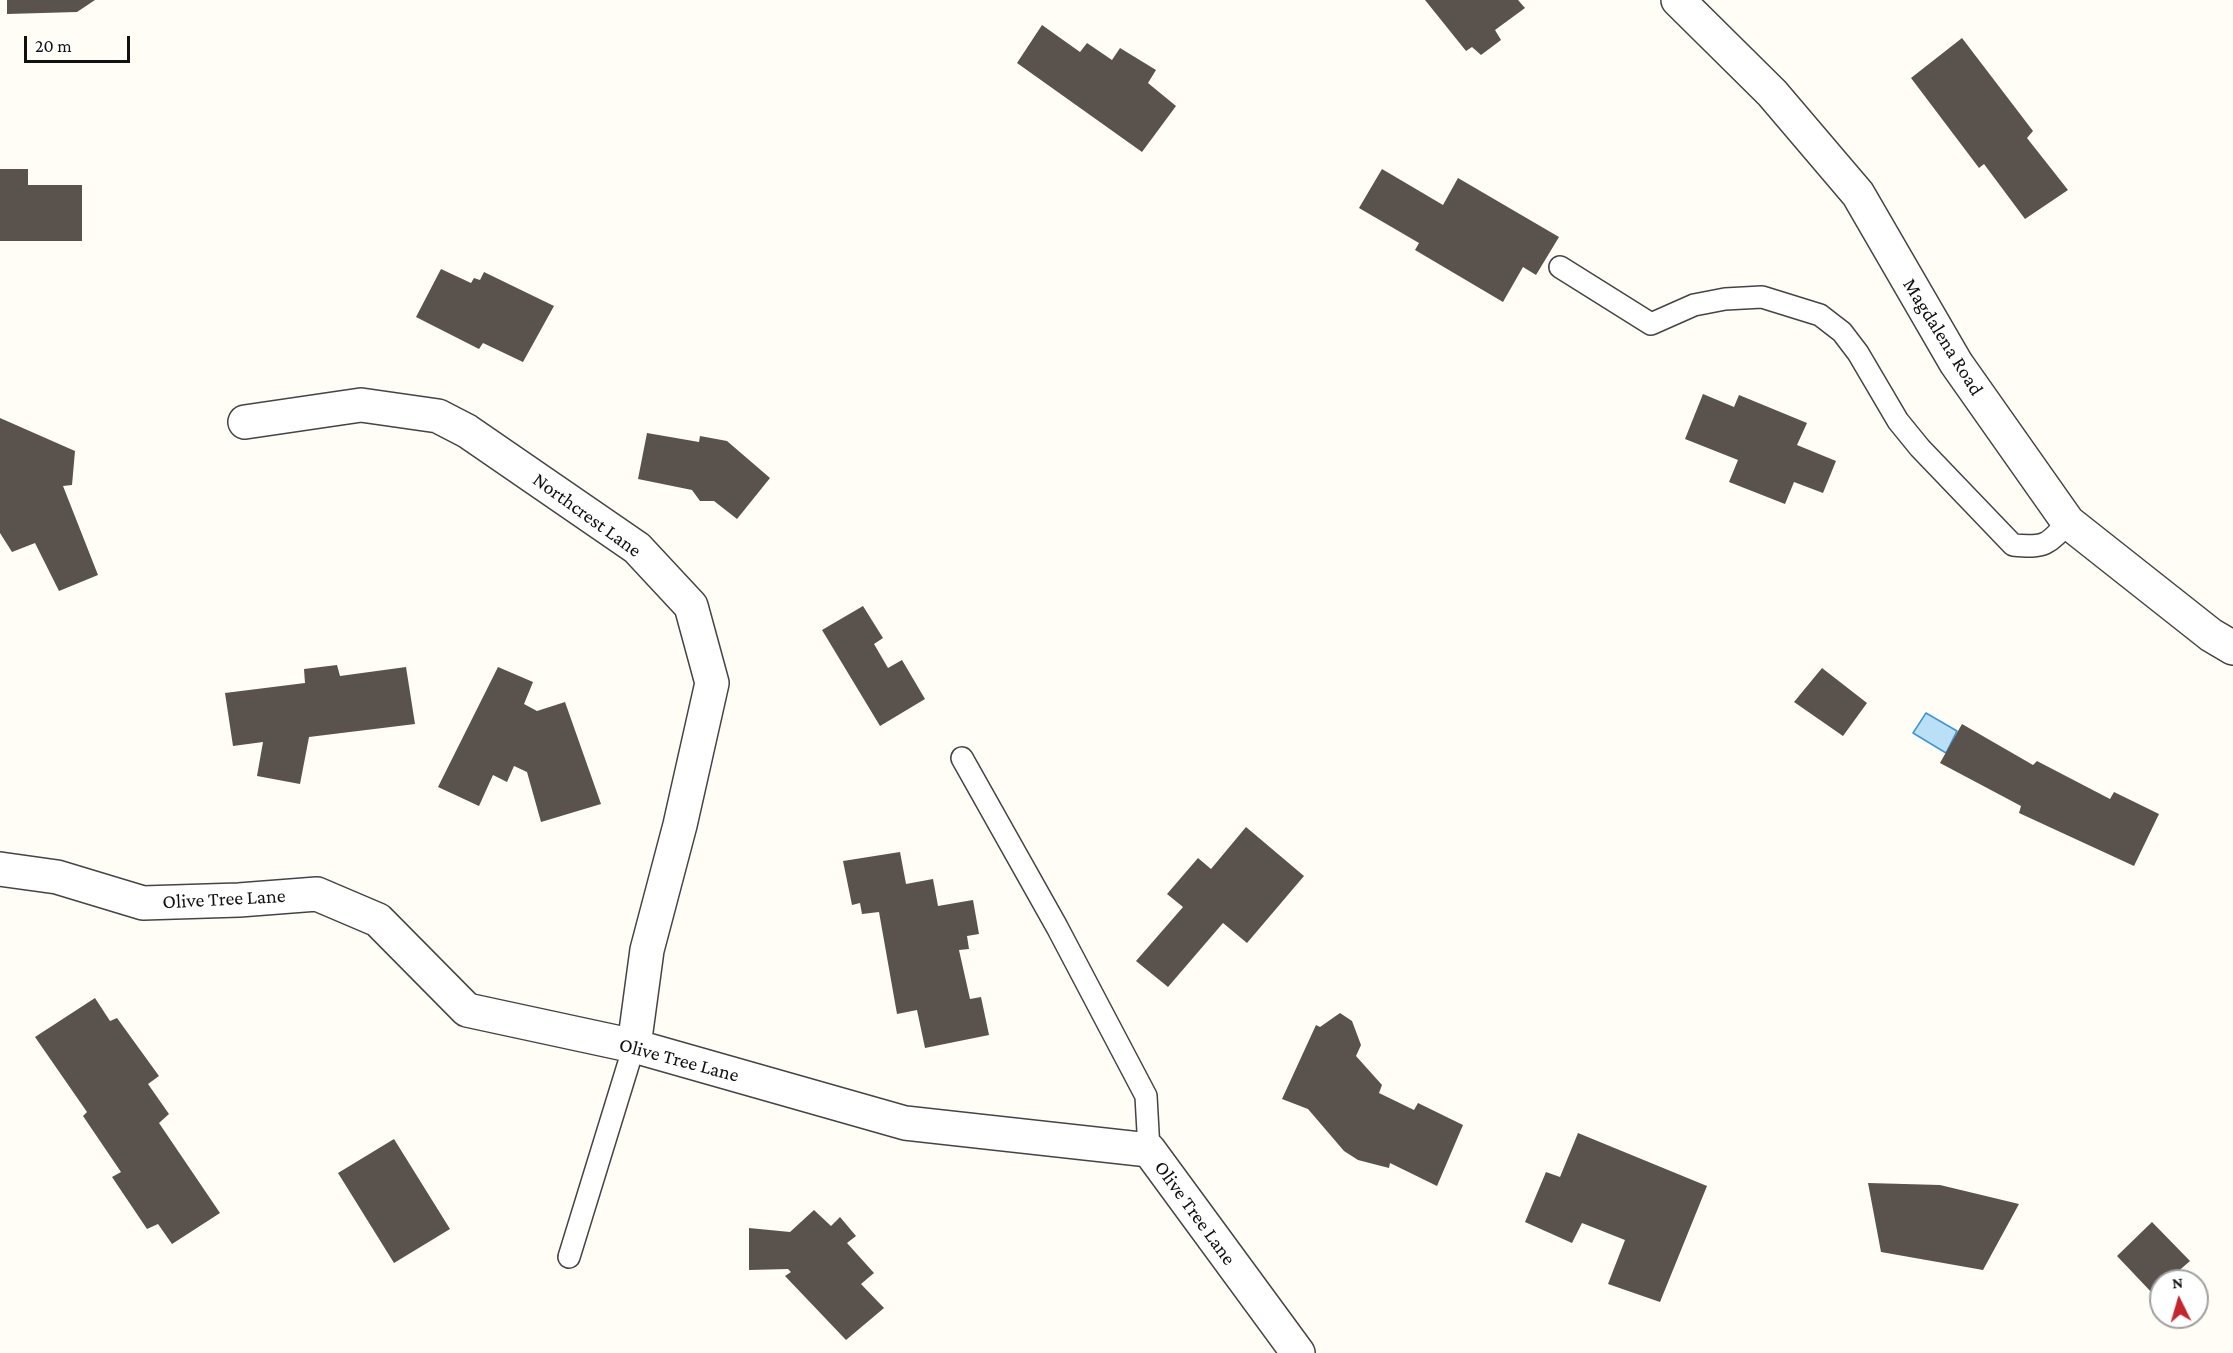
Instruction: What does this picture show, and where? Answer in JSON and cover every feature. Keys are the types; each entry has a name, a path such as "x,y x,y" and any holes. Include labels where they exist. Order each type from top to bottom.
{"street":[{"name":"Magdalena Road","path":"1678,0 1772,93 1858,194 1956,363 2068,522 2211,635 2233,648"},
{"name":"Northcrest Lane","path":"245,422 361,405 438,416 467,431 637,548 691,606 712,683 680,825 647,950 634,1046"},
{"name":"Olive Tree Lane","path":"0,869 57,877 143,903 239,900 317,894 378,920 467,1010 634,1046 906,1123 1149,1150 1298,1353"}],"lane":[{"path":"1560,267 1651,324 1694,305 1753,297 1787,303 1820,315 1842,332 1858,353 1898,421 1920,448 2013,545 2034,547 2051,542 2068,522"},
{"path":"962,758 1057,927 1146,1096 1149,1150"},
{"path":"569,1257 634,1046"}],"water":[{"path":"1926,713 1957,731 1946,753 1913,733"}],"building":[{"path":"7,0 95,0 77,12 7,14"},
{"path":"1425,0 1518,0 1525,8 1495,30 1501,40 1481,55 1472,47 1466,51"},
{"path":"1042,25 1080,52 1087,43 1112,60 1120,48 1156,70 1148,83 1176,106 1142,152 1017,63"},
{"path":"1962,38 2033,131 2027,138 2068,190 2025,219 1984,164 1979,168 1911,78"},
{"path":"0,169 28,169 28,185 82,185 82,241 0,241"},
{"path":"1382,169 1443,205 1458,178 1559,237 1536,275 1523,267 1503,302 1415,250 1419,243 1359,208"},
{"path":"441,269 471,283 474,278 480,280 484,272 554,306 523,362 483,343 479,349 416,317"},
{"path":"1703,394 1734,407 1739,395 1807,423 1797,445 1836,461 1823,493 1794,482 1785,504 1729,482 1738,460 1685,439"},
{"path":"0,418 75,451 72,485 63,486 98,575 59,591 35,543 12,552 0,533"},
{"path":"647,433 699,442 700,436 727,441 770,478 737,519 714,501 700,501 692,490 638,479"},
{"path":"863,606 883,638 874,644 888,668 902,660 925,699 880,726 822,630"},
{"path":"337,665 340,676 406,667 415,724 309,737 300,784 257,776 263,742 233,746 225,693 305,683 304,669"},
{"path":"498,667 533,682 524,704 537,711 565,702 601,804 541,822 527,772 514,766 507,782 493,775 479,806 438,787"},
{"path":"1822,668 1867,703 1843,736 1794,702"},
{"path":"1962,724 2033,765 2037,761 2110,799 2114,792 2159,814 2134,866 2019,813 2021,806 1940,763"},
{"path":"1246,827 1304,876 1247,943 1223,923 1168,987 1136,961 1183,907 1167,894 1198,858 1211,869"},
{"path":"900,852 906,884 933,879 938,906 973,900 979,934 967,936 969,949 959,950 970,999 981,997 989,1035 925,1048 917,1010 897,1014 879,912 862,914 860,903 852,905 843,861"},
{"path":"95,998 110,1021 117,1018 159,1076 148,1084 169,1114 159,1123 220,1213 172,1244 158,1224 147,1229 112,1177 121,1172 83,1116 87,1112 35,1037"},
{"path":"1340,1013 1352,1021 1361,1045 1356,1056 1382,1085 1379,1093 1414,1110 1418,1103 1463,1125 1437,1186 1390,1163 1389,1168 1358,1160 1344,1151 1308,1109 1282,1099 1316,1025 1320,1027"},
{"path":"1578,1133 1707,1186 1660,1302 1608,1284 1625,1240 1582,1223 1572,1243 1525,1222 1546,1172 1560,1177"},
{"path":"394,1139 450,1229 394,1263 338,1173"},
{"path":"1868,1183 1940,1185 2019,1204 1983,1270 1881,1252"},
{"path":"814,1210 831,1226 840,1217 856,1236 847,1243 874,1273 861,1284 884,1308 846,1340 785,1276 791,1272 788,1269 749,1270 749,1228 790,1232"},
{"path":"2152,1222 2190,1261 2181,1269 2149,1269 2149,1290 2117,1256"}]}
